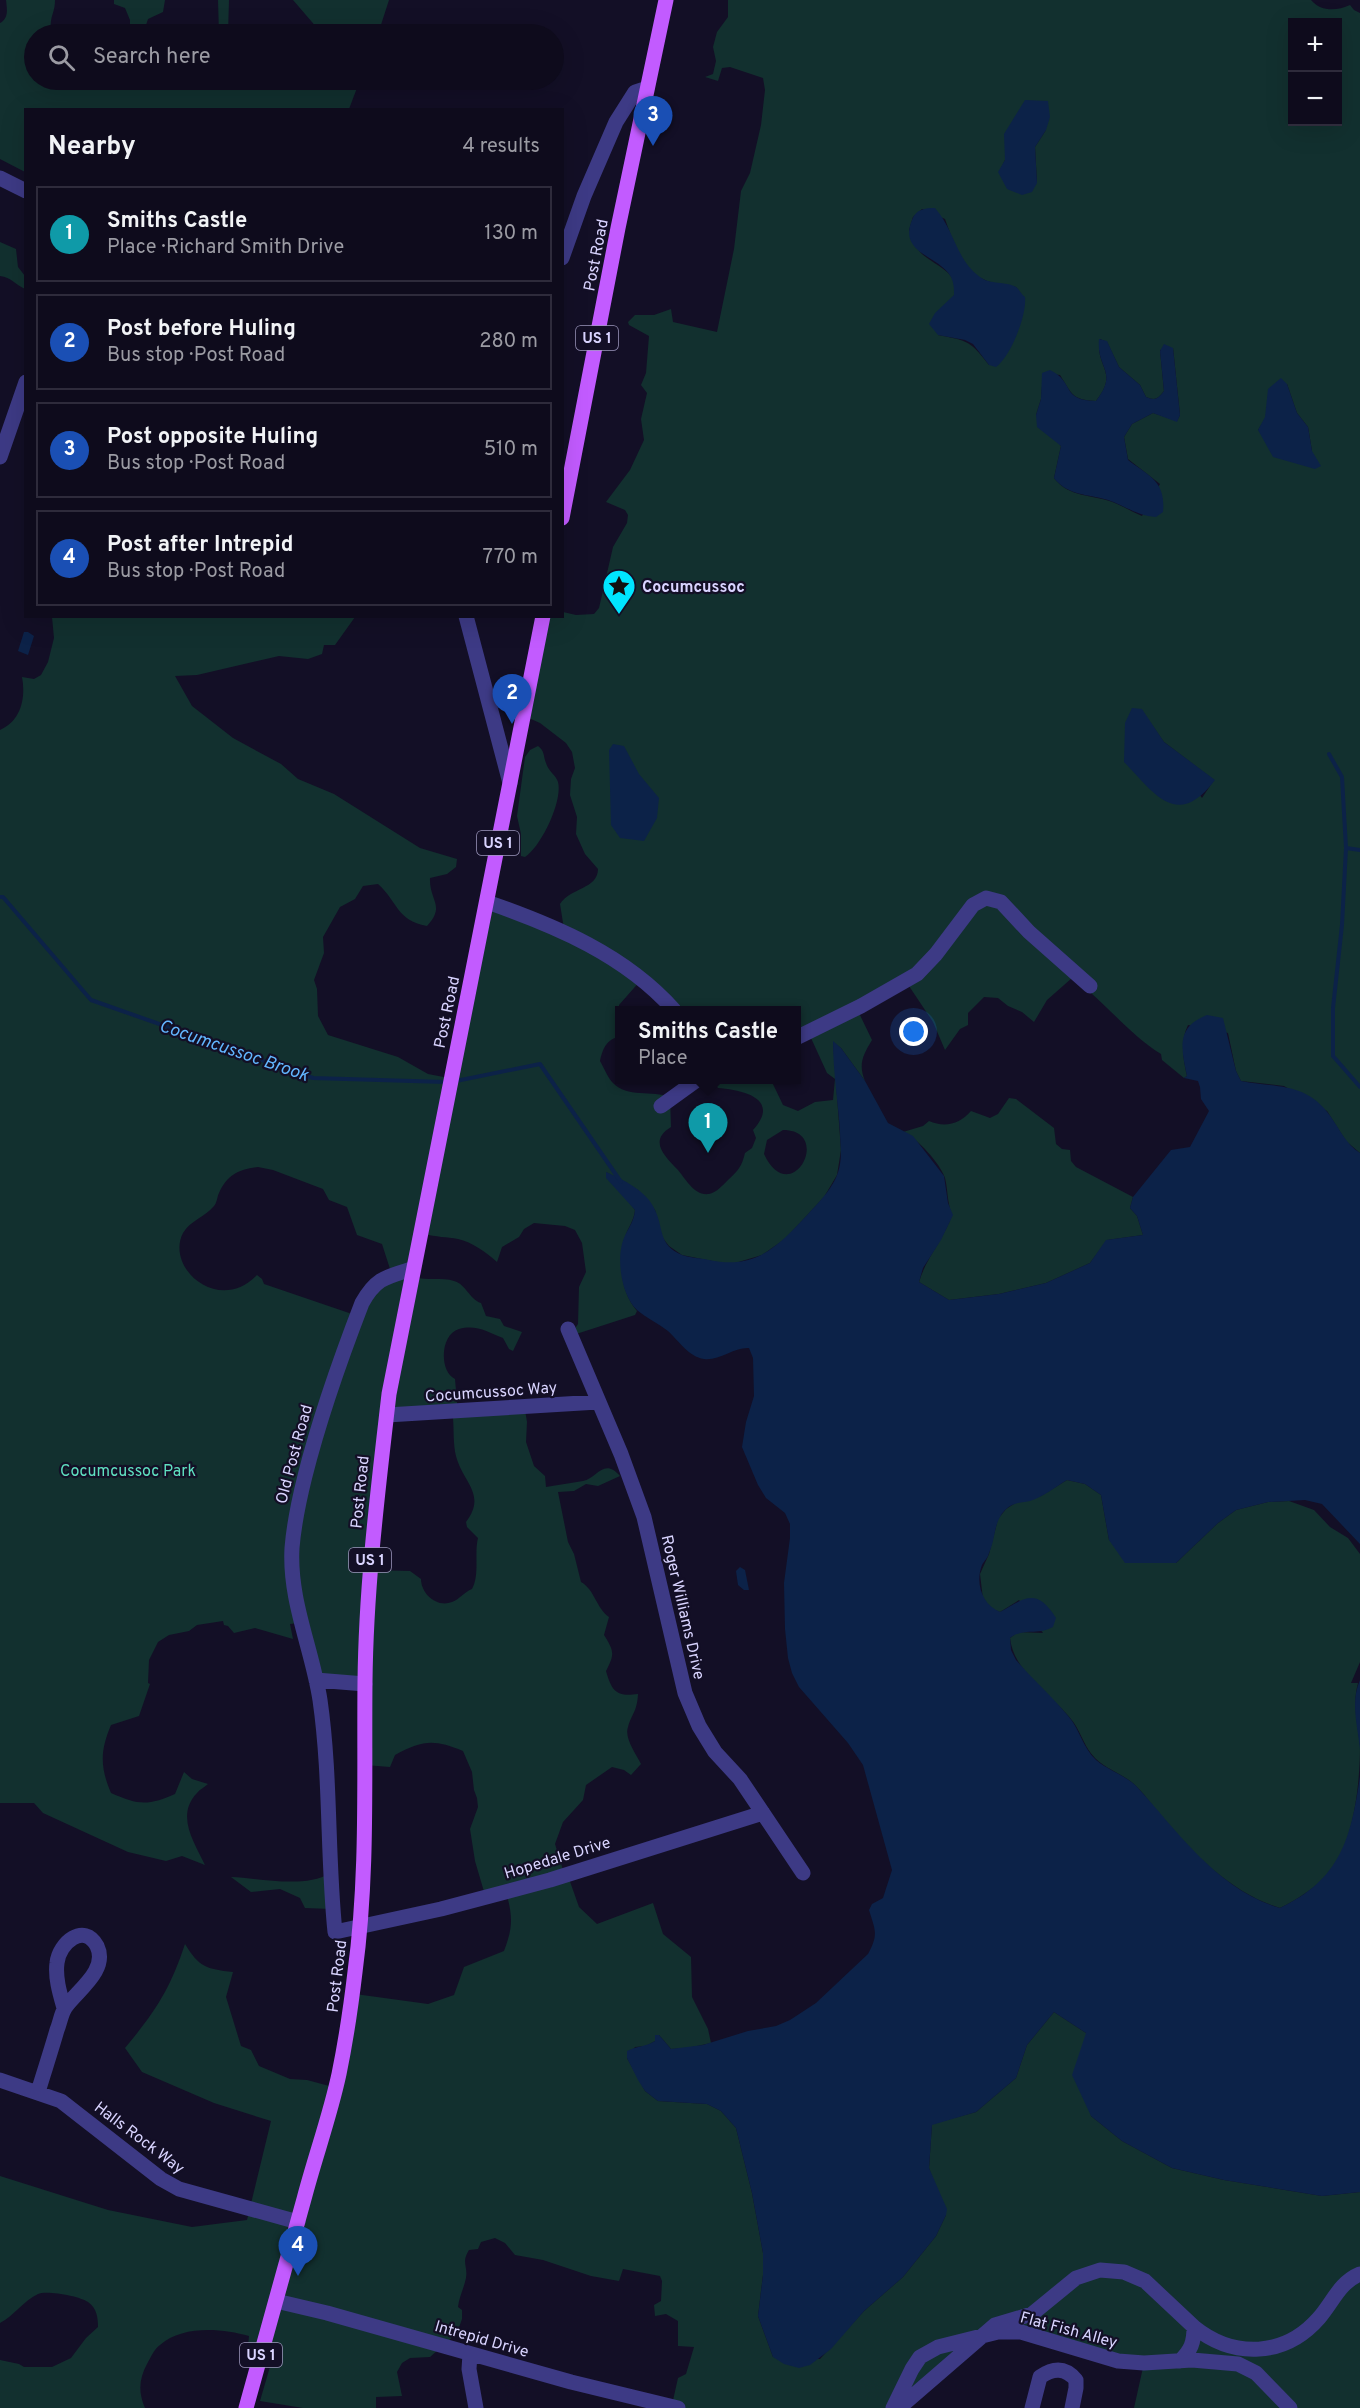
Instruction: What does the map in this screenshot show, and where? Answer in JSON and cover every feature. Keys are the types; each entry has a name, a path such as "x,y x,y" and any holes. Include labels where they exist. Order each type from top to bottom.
{"main road":[{"name":"Post Road","path":"564,508 666,0"},
{"name":"Post Road","path":"246,2408 338,2076 352,1992 360,1928 366,1828 365,1684 369,1574 375,1503 387,1415 412,1269 543,618"}],"street":[{"path":"564,252 584,196 616,122 635,92 647,88"},
{"path":"0,178 24,190"},
{"path":"0,457 24,388"},
{"path":"467,618 510,783"},
{"path":"801,1036 861,1006 917,974 936,954 973,905 986,898 1001,902 1029,932 1090,986"},
{"path":"487,902 526,916 582,941 622,964 669,1006"},
{"path":"661,1106 691,1084"},
{"name":"Old Post Road","path":"360,1928 335,1932 327,1765 316,1680 297,1608 292,1579 292,1550 297,1511 321,1415 362,1303 369,1291 382,1278 412,1269"},
{"name":"Roger Williams Drive","path":"568,1329 621,1454 644,1517 692,1712 715,1752 740,1779 803,1873"},
{"name":"Cocumcussoc Way","path":"387,1415 598,1402"},
{"path":"316,1680 365,1684"},
{"name":"Hopedale Drive","path":"360,1928 550,1880 763,1812"},
{"path":"38,2092 64,2008"},
{"name":"Halls Rock Way","path":"0,2080 61,2100 146,2168 179,2189 298,2222"},
{"path":"899,2408 946,2369 978,2337 995,2325 1032,2314 1076,2278 1100,2270 1124,2272 1144,2281 1205,2336 1225,2347 1260,2350 1288,2342 1304,2332 1319,2318 1340,2288 1360,2274"},
{"name":"Intrepid Drive","path":"276,2301 327,2313 656,2405 678,2408"},
{"path":"1180,2361 1190,2352 1194,2341 1194,2327"},
{"name":"Flat Fish Alley","path":"893,2408 920,2357 938,2347 998,2332 1021,2332 1118,2361 1144,2363 1216,2361 1248,2368 1256,2373 1290,2408"},
{"path":"470,2354 469,2369 476,2408"},
{"path":"1032,2408 1040,2377 1056,2369 1064,2370 1076,2380 1072,2408"}],"green space":[{"path":"6,0 55,0 51,24 24,24 24,90 356,90 349,108 24,108 24,171 0,159 0,23 6,16"},
{"path":"114,0 165,0 163,12 148,19 146,24 130,24 125,8 114,4"},
{"path":"218,0 229,0 228,24 219,24"},
{"path":"293,0 389,0 381,24 314,24"},
{"name":"Cocumcussoc Park","path":"728,0 1311,0 1319,7 1329,9 1350,5 1360,13 1360,1153 1346,1141 1327,1111 1284,1086 1241,1081 1236,1071 1228,1033 1188,1025 1183,1044 1187,1076 1184,1078 1162,1060 1161,1054 1137,1036 1095,996 1072,978 1047,1000 1034,1022 998,998 984,997 968,1013 968,1025 960,1029 945,1050 933,1022 907,983 859,1013 872,1040 862,1060 865,1081 841,1048 833,1042 841,1150 837,1175 824,1197 785,1239 762,1255 735,1263 722,1263 682,1255 669,1246 662,1237 655,1210 638,1190 606,1172 635,1210 625,1237 621,1265 627,1294 637,1311 635,1315 570,1336 578,1324 579,1287 586,1272 582,1243 575,1230 565,1226 534,1223 524,1229 519,1237 502,1247 497,1262 479,1248 463,1240 424,1234 414,1277 458,1283 481,1303 486,1316 500,1319 504,1326 522,1332 513,1351 509,1349 503,1338 476,1328 459,1329 448,1338 444,1361 446,1369 455,1379 458,1414 525,1410 526,1442 534,1466 545,1476 546,1487 583,1481 605,1468 609,1468 620,1476 598,1486 586,1484 574,1491 558,1492 568,1542 574,1554 581,1582 586,1585 601,1609 609,1617 604,1635 612,1653 606,1671 608,1678 616,1692 625,1695 638,1694 637,1705 627,1731 631,1746 641,1764 631,1775 624,1770 612,1767 586,1785 583,1800 563,1822 555,1844 564,1873 567,1873 579,1907 597,1924 653,1903 663,1934 691,1957 692,1997 708,2029 711,2043 671,2049 659,2035 655,2035 655,2041 646,2046 635,2047 627,2058 645,2091 658,2101 707,2104 721,2111 736,2128 752,2193 763,2253 758,2316 773,2357 820,2359 864,2311 903,2277 936,2236 946,2215 929,2168 932,2124 976,2112 1016,2078 1027,2045 1054,2012 1086,2033 1091,2116 1122,2141 1172,2168 1224,2180 1322,2196 1360,2192 1360,2408 1134,2408 1144,2363 998,2332 899,2408 680,2408 672,2405 678,2378 686,2374 694,2347 678,2346 678,2321 666,2314 655,2316 654,2305 661,2301 660,2276 623,2269 619,2281 591,2276 543,2260 515,2255 505,2243 495,2238 481,2242 478,2249 469,2250 467,2254 466,2278 458,2307 462,2310 462,2319 457,2333 430,2357 410,2358 402,2363 397,2372 402,2396 376,2397 376,2408 303,2408 260,2401 276,2346 248,2346 249,2336 227,2331 203,2330 179,2334 154,2351 141,2380 140,2391 145,2408 0,2408 0,2360 24,2367 52,2367 71,2358 86,2338 98,2327 95,2310 91,2304 71,2296 55,2293 38,2294 0,2323 0,2176 108,2210 192,2227 247,2220 271,2121 214,2103 142,2072 125,2048 161,1999 174,1974 185,1944 204,1966 233,1972 226,1997 241,2046 251,2050 259,2066 290,2079 307,2080 333,2087 355,1994 428,2004 454,1995 464,1967 504,1951 511,1922 506,1892 485,1895 475,1861 470,1829 478,1807 472,1772 463,1751 444,1744 421,1744 395,1755 390,1767 365,1765 363,1684 316,1678 299,1623 290,1624 293,1639 255,1628 234,1633 224,1625 223,1621 197,1625 189,1631 169,1635 158,1642 149,1660 148,1683 150,1684 139,1716 111,1725 103,1751 103,1767 111,1793 136,1802 157,1801 175,1794 184,1772 192,1779 208,1784 197,1793 191,1802 187,1820 192,1839 205,1865 182,1856 166,1861 128,1852 43,1813 34,1803 0,1803 0,730 13,721 20,708 23,693 22,677 34,679 41,675 48,662 54,638 52,618 354,618 335,645 324,645 322,654 308,659 279,656 197,675 175,676 192,706 233,738 281,764 298,779 334,794 420,848 457,859 456,867 447,874 430,878 436,908 433,919 427,926 403,915 378,884 363,886 355,899 340,907 323,937 324,953 314,980 317,989 318,1016 328,1035 398,1057 428,1074 449,1078 485,907 564,929 560,904 570,895 589,885 597,876 598,869 585,854 576,834 577,817 570,795 571,779 575,768 572,752 566,743 540,723 531,719 522,719 542,618 564,618 564,612 576,615 594,614 599,608 613,547 627,523 628,515 625,510 606,502 630,470 644,440 641,419 647,393 641,385 646,373 649,336 629,325 628,322 635,315 654,315 671,309 673,322 717,332 734,249 741,191 750,173 761,125 765,90 763,78 730,67 722,68 718,81 705,77 713,74 716,61 713,47 717,32 728,17","holes":["1046,130 1035,147 1037,183 999,172 1005,160","922,209 945,219 959,253 976,275 987,281 1016,287 1022,295 989,365 968,343 938,335 955,288 951,276 920,252 909,230 913,217","1100,339 1107,342 1119,367 1140,385 1146,397 1152,399 1164,391 1160,350 1173,348 1180,415 1177,421 1153,413 1132,424 1124,437 1128,459 1160,484 1142,516 1110,501 1071,491 1059,484 1054,478 1061,446 1036,415 1041,399 1043,373 1060,375 1074,395 1096,401 1106,383 1099,348","1287,384 1297,413 1308,427 1312,451 1258,430","1141,709 1164,742 1214,780 1202,798","641,980 670,1006 801,1006 801,1040 811,1038 827,1073 835,1079 833,1100 815,1102 798,1111 783,1105 773,1084 716,1084 718,1088 738,1091 756,1098 763,1111 761,1119 753,1130 756,1138 752,1148 745,1153 734,1174 712,1193 704,1194 695,1190 661,1148 661,1138 664,1132 671,1127 670,1097 625,1091 619,1088 613,1083 600,1061 606,1045 615,1038 615,1006 619,1006","783,1130 798,1133 805,1142 807,1153 803,1163 795,1171 786,1174 775,1169 764,1154 767,1140","258,1167 273,1170 323,1189 329,1200 347,1207 357,1235 382,1244 391,1272 352,1314 264,1284 257,1275 242,1286 227,1290 212,1289 199,1282 188,1272 179,1246 183,1233 214,1206 219,1193 230,1177 245,1169","453,1418 456,1456 474,1496 472,1512 466,1522 467,1527 478,1538 472,1589 455,1601 441,1603 431,1598 424,1590 421,1579 410,1571 369,1570 386,1420"]},
{"path":"0,242 16,249 18,267 24,275 24,288 0,276"},
{"path":"538,746 543,752 548,768 558,782 559,790 554,811 544,834 525,857 521,856 521,834 517,816 525,757 530,750"},
{"path":"1009,1098 1016,1099 1054,1128 1056,1144 1062,1149 1070,1150 1071,1161 1076,1167 1133,1197 1130,1208 1137,1216 1143,1235 1107,1240 1090,1263 1046,1283 999,1294 949,1300 919,1282 952,1215 945,1178 927,1152 903,1132 923,1126 929,1121 952,1124 971,1111 990,1118 998,1114"},
{"path":"1067,1480 1085,1484 1101,1495 1109,1540 1176,1563 1218,1523 1236,1510 1268,1502 1289,1501 1314,1510 1330,1527 1348,1538 1360,1554 1360,1662 1351,1683 1358,1683 1355,1707 1360,1761 1351,1827 1340,1858 1332,1870 1308,1891 1280,1908 1248,1894 1218,1874 1179,1838 1136,1786 1095,1758 1074,1723 1036,1684 1019,1663 1013,1651 1010,1638 1018,1632 1043,1633 1019,1600 1000,1612 990,1608 983,1599 980,1574 989,1554 998,1519 1006,1509 1017,1502 1041,1496"},
{"path":"330,1873 331,1909 305,1908 300,1898 280,1889 251,1892 231,1877 295,1882 320,1878"}],"water":[{"path":"1025,100 1048,101 1050,117 1046,130 1035,147 1037,183 1032,192 1022,195 1007,189 998,172 1005,160 1004,134"},
{"path":"935,208 972,270 984,279 1016,287 1025,297 1017,335 1002,362 996,367 989,365 973,344 965,340 938,335 929,324 935,313 954,295 953,284 945,270 915,247 910,240 909,231 918,211"},
{"path":"1099,339 1107,341 1119,367 1140,385 1146,397 1152,399 1164,391 1160,351 1164,344 1173,348 1180,415 1177,422 1153,413 1132,424 1124,437 1128,460 1149,475 1162,493 1163,512 1156,517 1137,513 1108,500 1072,491 1060,484 1054,478 1061,446 1037,427 1036,415 1041,399 1042,373 1050,370 1063,380 1077,398 1096,401 1106,383 1105,370 1100,357"},
{"path":"1281,378 1287,384 1297,413 1308,427 1312,451 1321,466 1315,469 1273,457 1258,430 1265,417 1268,389"},
{"path":"24,632 34,636 28,655 18,651"},
{"path":"1132,708 1142,709 1164,742 1215,780 1201,795 1189,803 1178,805 1167,802 1156,795 1124,762 1125,723"},
{"path":"613,744 624,746 639,774 659,798 657,818 644,841 620,838 611,825 609,750"},
{"path":"1207,1015 1223,1018 1236,1071 1241,1081 1290,1088 1312,1098 1322,1106 1347,1141 1360,1153 1360,1544 1322,1504 1305,1500 1268,1502 1236,1510 1218,1523 1176,1563 1125,1563 1109,1540 1101,1495 1085,1484 1067,1480 1040,1497 1014,1504 1005,1510 998,1520 979,1579 985,1599 1000,1612 1024,1599 1031,1598 1043,1602 1056,1618 1053,1627 1042,1631 1020,1633 1010,1638 1011,1650 1016,1660 1069,1717 1096,1760 1138,1788 1201,1858 1237,1888 1258,1900 1280,1908 1301,1897 1330,1870 1347,1837 1360,1776 1360,2192 1322,2196 1224,2180 1172,2168 1122,2141 1091,2116 1072,2075 1086,2033 1054,2012 1027,2045 1016,2078 976,2112 932,2125 929,2168 947,2209 936,2236 903,2277 864,2311 831,2349 810,2365 799,2368 784,2364 773,2357 758,2316 763,2253 752,2193 736,2128 721,2111 707,2104 658,2101 645,2091 638,2080 627,2058 627,2051 655,2041 655,2035 659,2035 671,2049 703,2045 748,2031 776,2026 816,2003 868,1954 874,1942 875,1932 869,1910 872,1904 883,1898 892,1870 863,1765 848,1743 799,1687 792,1673 785,1629 784,1583 790,1524 785,1513 766,1498 742,1447 746,1422 754,1396 753,1358 749,1348 710,1359 699,1358 632,1304 624,1288 620,1260 622,1244 635,1210 606,1178 606,1172 627,1183 646,1197 655,1210 665,1241 674,1251 682,1255 726,1262 741,1262 765,1253 787,1236 819,1202 832,1185 838,1171 841,1148 833,1041 841,1048 865,1081 888,1123 913,1136 944,1176 948,1203 953,1215 941,1240 923,1268 919,1282 949,1300 999,1294 1046,1283 1090,1263 1106,1240 1143,1235 1137,1216 1130,1208 1133,1197 1171,1150 1190,1147 1209,1111 1201,1099 1198,1081 1184,1078 1187,1076 1183,1056 1185,1032 1197,1020"},
{"path":"740,1567 745,1570 749,1590 744,1590 738,1585 736,1571"},
{"path":"1360,1680 1360,1750 1355,1706"}],"waterway":[{"path":"1329,754 1342,777 1346,848 1342,925 1333,1008 1333,1056 1360,1087"},
{"path":"1346,848 1360,850"},
{"name":"Cocumcussoc Brook","path":"0,897 3,897 91,1000 313,1078 445,1082"},
{"name":"Cocumcussoc Brook","path":"456,1081 540,1064 621,1182"}],"place":[{"name":"Post opposite Huling","path":"653,146"},
{"name":"Cocumcussoc","path":"619,615"},
{"name":"Post before Huling","path":"512,724"},
{"name":"Smiths Castle","path":"708,1153"},
{"name":"Post after Intrepid","path":"298,2276"}]}
